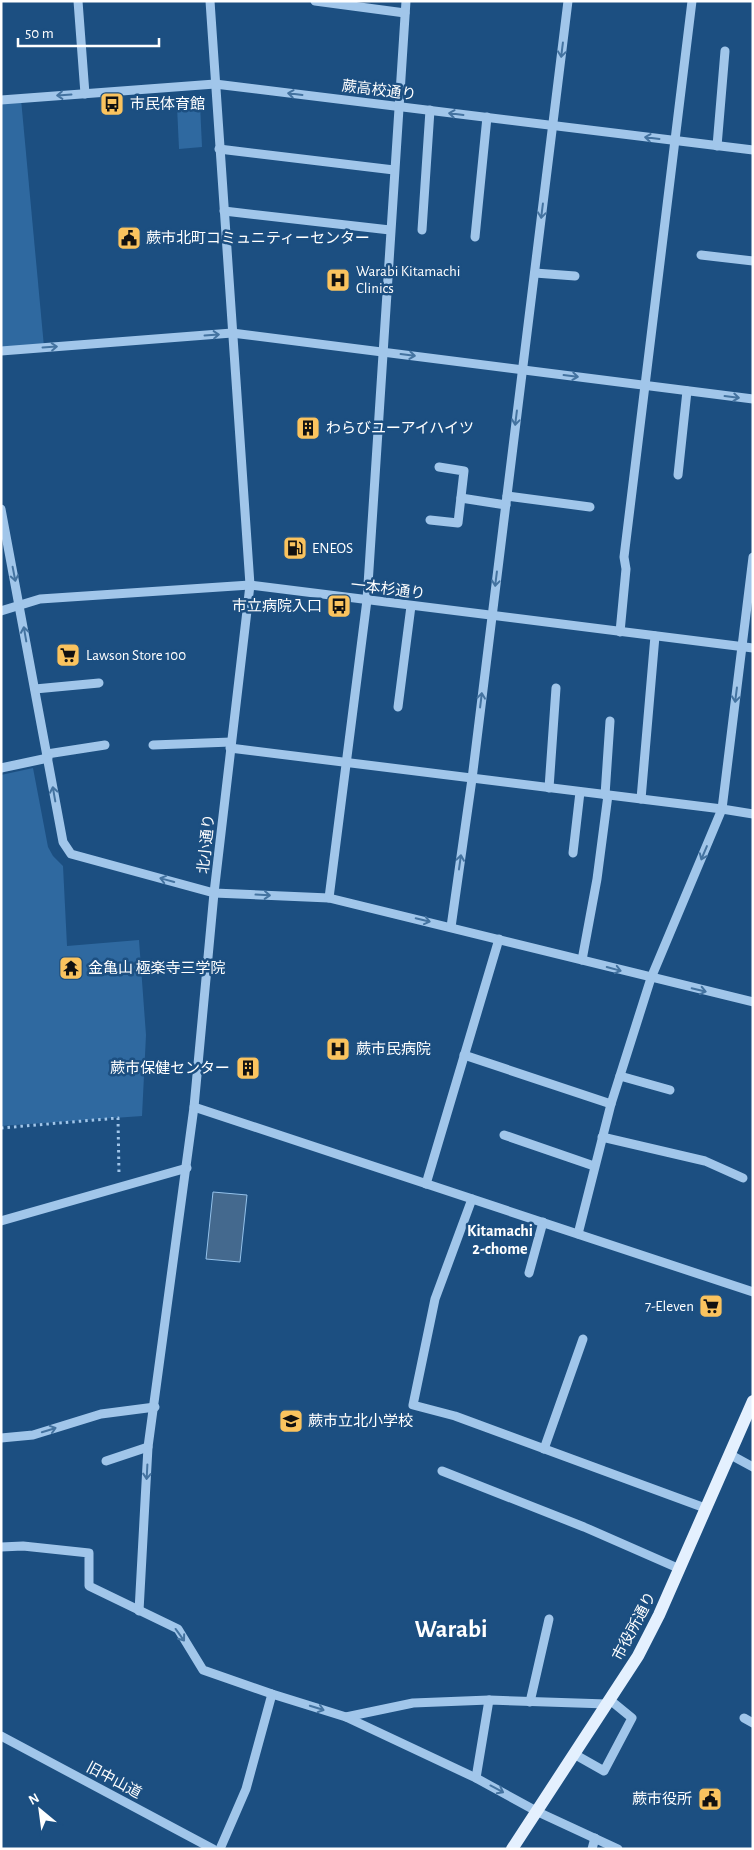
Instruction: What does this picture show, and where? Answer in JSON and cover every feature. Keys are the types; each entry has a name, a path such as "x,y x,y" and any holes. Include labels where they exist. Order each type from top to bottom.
{"main road":[{"name":"市役所通り","path":"512,1849 538,1812 638,1656 680,1569 753,1401"}],"street":[{"path":"78,1 85,94"},
{"name":"北小通り","path":"139,1611 148,1447 187,1168 214,893 250,585 210,1"},
{"path":"315,1 405,13"},
{"path":"329,898 366,600 406,1"},
{"path":"451,927 472,779 568,1"},
{"path":"620,632 626,569 624,557 692,1"},
{"path":"717,146 725,51"},
{"name":"蕨高校通り","path":"1,100 215,84 753,150"},
{"path":"422,230 430,110"},
{"path":"475,237 487,117"},
{"path":"219,149 394,170"},
{"path":"224,211 390,230"},
{"path":"701,255 753,261"},
{"path":"535,273 574,276"},
{"path":"1,351 232,334 753,399"},
{"path":"678,475 686,391"},
{"path":"430,520 458,523 464,471 439,467"},
{"path":"461,498 590,506"},
{"path":"1,509 63,842 72,854 214,893 329,898 753,1002"},
{"path":"578,1234 611,1104 651,978 722,809 753,557"},
{"name":"一本杉通り","path":"1,611 40,599 250,585 753,648"},
{"path":"398,707 411,606"},
{"path":"641,799 654,636"},
{"path":"35,690 99,683"},
{"path":"550,788 556,688"},
{"path":"582,960 597,879 607,795 610,721"},
{"path":"1,768 47,756 105,745"},
{"path":"153,745 231,745 347,763 753,814"},
{"path":"573,853 580,792"},
{"path":"426,1184 499,939"},
{"path":"464,1055 611,1104"},
{"path":"620,1076 670,1090"},
{"path":"194,1107 753,1292"},
{"path":"504,1135 594,1166"},
{"path":"602,1137 705,1161 743,1178"},
{"path":"1,1221 187,1168"},
{"path":"472,1199 435,1300 413,1405 455,1416 705,1508"},
{"path":"529,1273 543,1222"},
{"path":"544,1449 583,1339"},
{"path":"1,1438 33,1435 101,1414 155,1406"},
{"path":"106,1461 148,1447"},
{"path":"729,1454 753,1467"},
{"path":"442,1471 584,1527 680,1569"},
{"path":"1,1548 22,1546 89,1552 88,1586 178,1629 203,1670 346,1717 476,1778 538,1812 618,1849"},
{"path":"530,1702 549,1620"},
{"path":"220,1849 246,1789 272,1694"},
{"path":"346,1717 413,1703 489,1700 609,1702 632,1718 604,1771 574,1754"},
{"path":"476,1778 489,1700"},
{"path":"744,1718 753,1723"},
{"name":"旧中山道","path":"1,1736 213,1849"},
{"path":"592,1849 596,1838"}],"path":[{"path":"1,1128 118,1118 119,1176"}],"shaded area":[{"path":"21,99 44,347 1,351 1,100"},
{"path":"200,104 202,147 179,149 177,106"},
{"name":"金亀山 極楽寺三学院","path":"33,768 48,847 53,856 63,866 67,946 139,940 146,1035 142,1116 1,1126 1,775"},
{"path":"213,1192 247,1195 240,1262 206,1259"}],"place":[{"name":"市民体育館","path":"112,104"},
{"name":"蕨市北町コミュニティーセンター","path":"129,238"},
{"name":"Warabi Kitamachi Clinics","path":"338,280"},
{"name":"わらびユーアイハイツ","path":"308,428"},
{"name":"ENEOS","path":"295,548"},
{"name":"市立病院入口","path":"339,606"},
{"name":"Lawson Store 100","path":"68,655"},
{"name":"金亀山 極楽寺三学院","path":"71,968"},
{"name":"蕨市民病院","path":"338,1049"},
{"name":"蕨市保健センター","path":"248,1068"},
{"name":"7-Eleven","path":"711,1306"},
{"name":"蕨市立北小学校","path":"291,1421"},
{"name":"蕨市役所","path":"710,1799"}],"district":[{"name":"Kitamachi 2-chome","path":"500,1239"},
{"name":"Warabi","path":"451,1628"}]}
